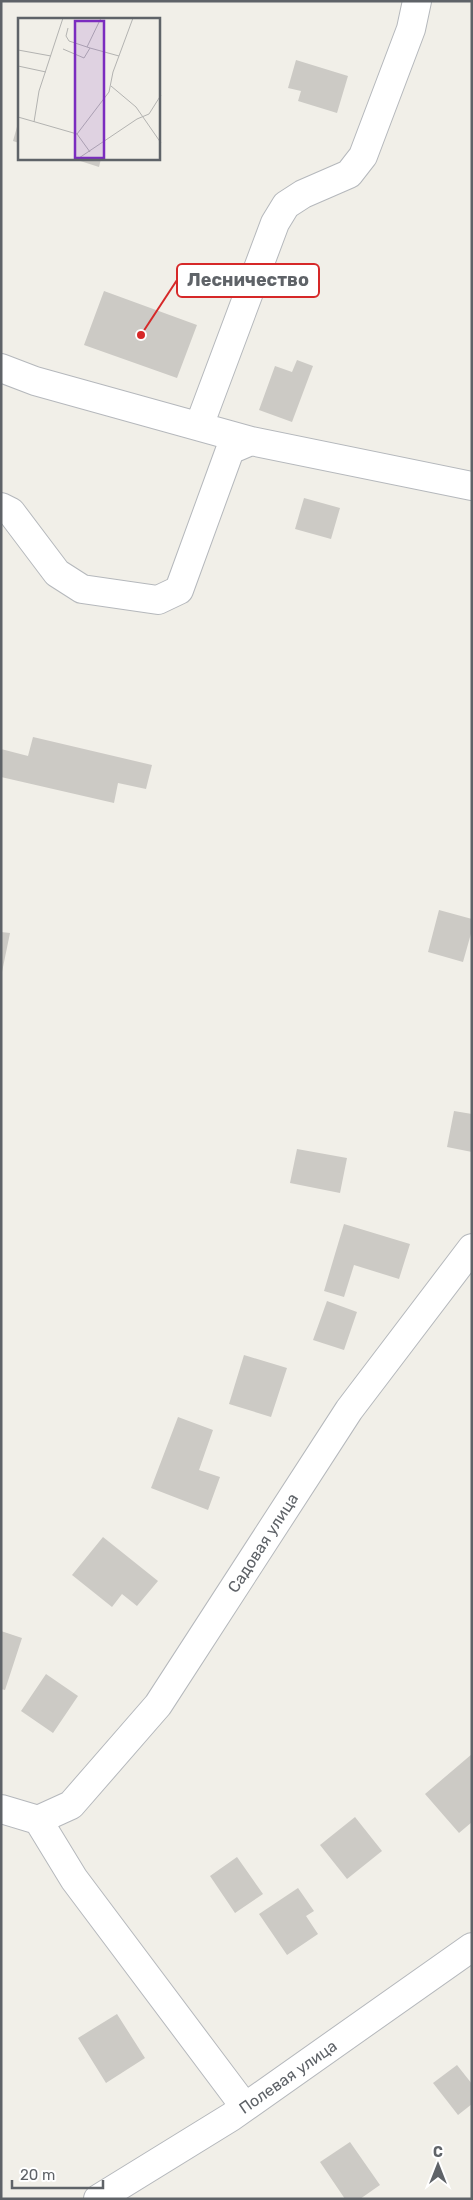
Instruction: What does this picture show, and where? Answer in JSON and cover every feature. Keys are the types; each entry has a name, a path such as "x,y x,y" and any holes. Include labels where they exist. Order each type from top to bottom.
{"street":[{"path":"199,426 276,223 286,205 303,194 349,174 362,156 411,29 417,1"},
{"path":"1,368 35,381 251,441 472,486"},
{"path":"1,506 11,512 57,572 82,589 158,600 179,590 230,450 251,441"},
{"name":"Садовая улица","path":"38,1820 71,1805 158,1705 349,1410 472,1248"},
{"path":"1,1809 38,1820 74,1879 245,2107"},
{"name":"Полевая улица","path":"98,2199 245,2107 472,1946"}],"building":[{"path":"296,60 348,76 337,113 298,101 301,91 288,88"},
{"path":"18,123 18,143 13,141"},
{"path":"77,160 101,160 99,167"},
{"path":"104,291 197,325 177,378 84,345"},
{"path":"297,360 313,366 292,422 259,410 275,366 292,372"},
{"path":"304,498 340,508 331,539 295,529"},
{"path":"33,737 152,765 146,789 118,783 114,803 1,777 1,749 28,756"},
{"path":"439,910 472,919 472,930 463,962 428,952"},
{"path":"1,932 10,933 2,972 1,972"},
{"path":"454,1111 472,1114 472,1152 447,1147"},
{"path":"297,1149 347,1158 340,1193 290,1183"},
{"path":"344,1224 410,1244 399,1279 354,1265 344,1297 324,1291"},
{"path":"327,1301 357,1312 344,1350 313,1340"},
{"path":"244,1355 287,1368 271,1417 229,1404"},
{"path":"178,1417 213,1430 199,1470 220,1477 208,1510 151,1488"},
{"path":"103,1537 158,1581 137,1606 122,1594 112,1607 72,1575"},
{"path":"1,1631 22,1638 5,1690 1,1689"},
{"path":"46,1674 78,1696 53,1733 21,1711"},
{"path":"472,1754 472,1822 459,1833 425,1794"},
{"path":"355,1817 382,1851 347,1879 320,1845"},
{"path":"237,1857 263,1894 235,1913 210,1876"},
{"path":"298,1888 314,1911 306,1916 318,1934 287,1955 259,1914"},
{"path":"117,2014 145,2058 106,2083 78,2038"},
{"path":"457,2065 472,2084 472,2104 458,2115 433,2083"},
{"path":"350,2142 380,2185 360,2199 345,2199 320,2162"}],"place":[{"name":"Лесничество","path":"141,335"}]}
